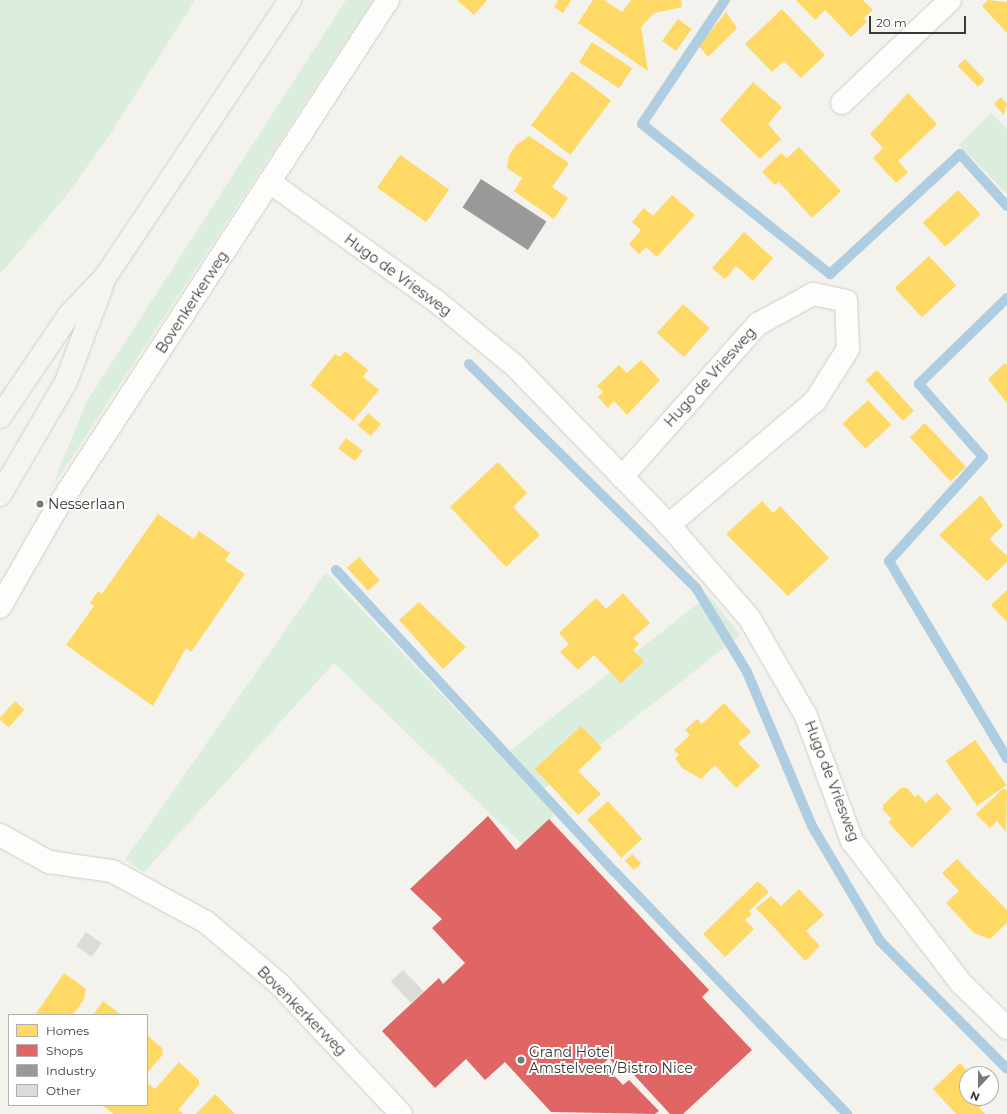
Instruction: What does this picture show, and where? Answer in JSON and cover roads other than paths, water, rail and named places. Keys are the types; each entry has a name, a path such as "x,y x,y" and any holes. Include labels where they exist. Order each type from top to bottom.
{"main road":[{"path":"0,417 69,315 106,276 290,0"},
{"path":"0,495 66,382 106,276"}],"street":[{"name":"Bovenkerkerweg","path":"0,607 55,511 271,183 388,0"},
{"path":"842,102 950,0"},
{"name":"Hugo de Vriesweg","path":"271,183 436,301 515,366 669,525 750,619 806,716 852,841 960,982 1007,1028"},
{"name":"Hugo de Vriesweg","path":"622,477 758,324 813,294 846,301 848,348 815,401 669,525"},
{"name":"Bovenkerkerweg","path":"0,835 49,862 112,871 206,922 279,984 401,1114"}],"waterway":[{"path":"725,0 642,124 830,274 960,154 1007,206"},
{"path":"1007,298 919,384 983,457 889,561 1007,758"},
{"path":"469,364 696,588 747,672 812,826 880,941 1007,1069"},
{"path":"336,570 614,871 847,1114"}],"place":[{"name":"Nesserlaan","path":"40,504"},
{"name":"Grand Hotel Amstelveen/Bistro Nice","path":"521,1060"}]}
